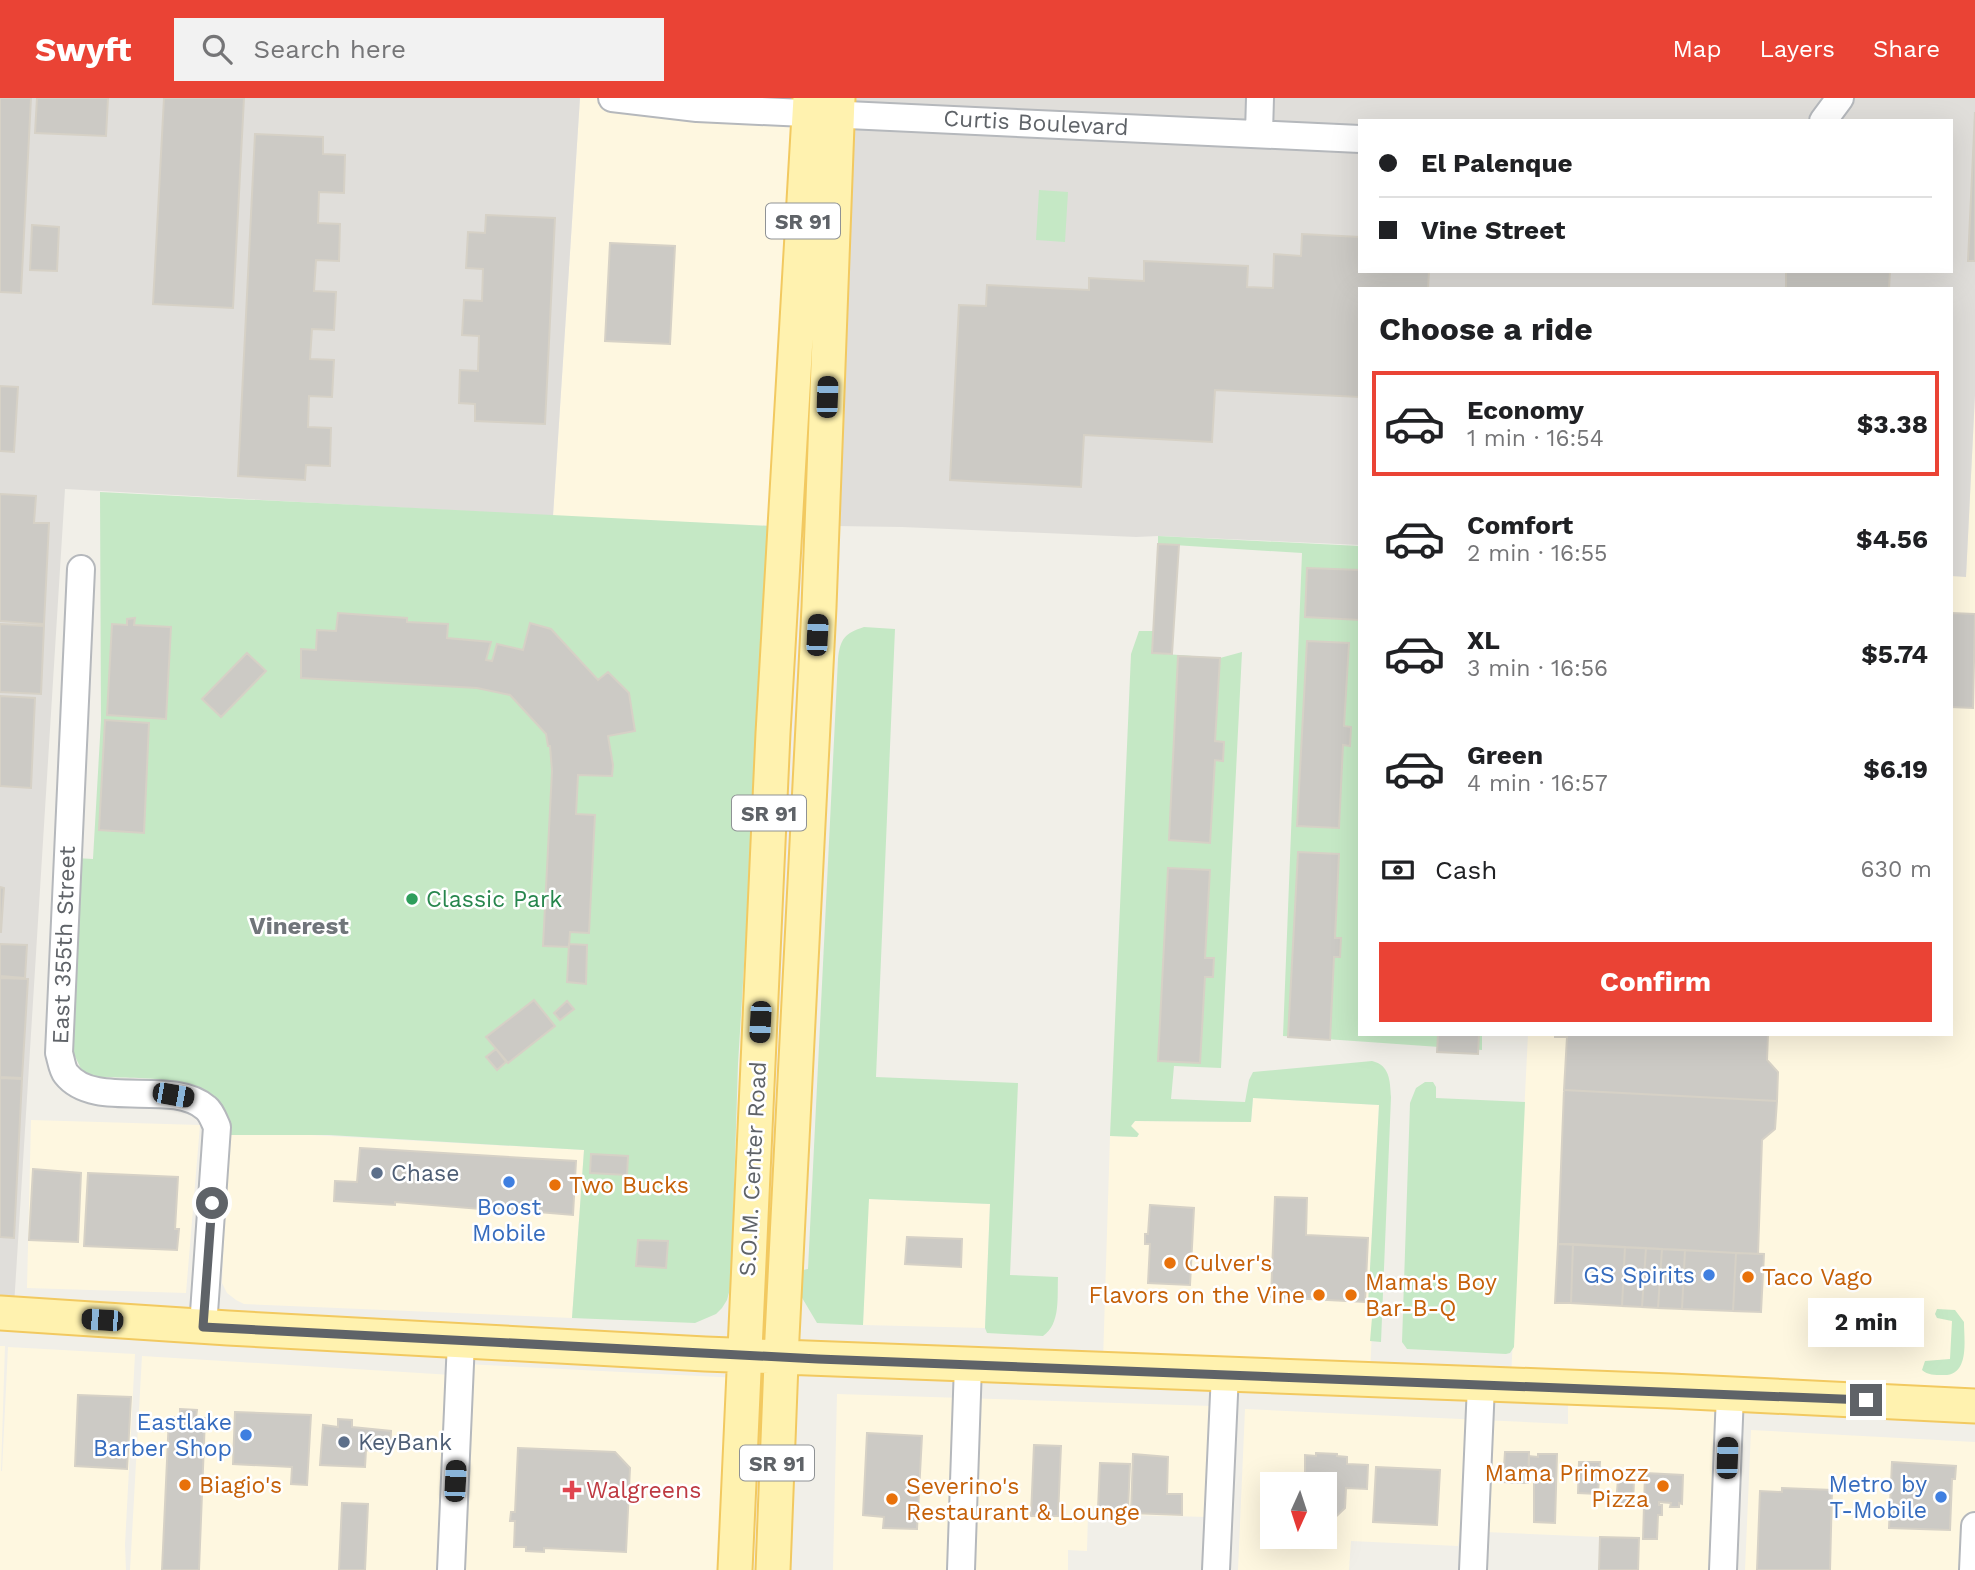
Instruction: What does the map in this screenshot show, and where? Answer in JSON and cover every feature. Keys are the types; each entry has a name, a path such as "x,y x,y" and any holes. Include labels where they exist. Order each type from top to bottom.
{"main road":[{"name":"S.O.M. Center Road","path":"735,1570 773,733 824,105"},
{"name":"S.O.M. Center Road","path":"773,1570 781,1356 819,607 824,105"},
{"path":"0,1312 203,1327 744,1355 1975,1406"}],"street":[{"name":"Curtis Boulevard","path":"612,98 697,108 824,105 1358,139"},
{"path":"1259,133 1260,98"},
{"path":"1825,119 1840,98"},
{"name":"East 355th Street","path":"81,569 59,1053 65,1073 85,1088 114,1093 173,1095 192,1099 209,1109 217,1126 203,1327"},
{"path":"451,1570 461,1341"},
{"path":"961,1570 968,1365"},
{"path":"1216,1570 1225,1373"},
{"path":"1472,1570 1481,1385"},
{"path":"1723,1570 1730,1394"},
{"path":"1973,1570 1975,1526"}],"shaded area":[{"path":"0,98 580,98 553,516 65,489 14,1306 0,1305"},
{"path":"580,98 795,98 771,526 553,516"},
{"path":"850,98 1975,98 1975,395 1966,577 1953,576 1953,287 1358,287 1358,545 835,526"},
{"path":"1975,395 1975,1400 1511,1378 1528,1036 1953,1036 1953,576 1966,576"},
{"path":"1253,1098 1379,1105 1368,1305 1373,1306 1370,1375 1103,1361 1110,1136 1138,1137 1131,1126 1135,1121 1251,1122"},
{"path":"31,1120 200,1125 186,1293 27,1288"},
{"path":"293,1134 584,1150 572,1318 244,1304 236,1300 227,1293 222,1283 228,1135"},
{"path":"868,1199 990,1204 985,1328 863,1325"},
{"path":"0,1346 5,1346 1,1471 8,1347 135,1354 126,1570 0,1570"},
{"path":"142,1356 452,1375 445,1570 130,1570"},
{"path":"465,1364 739,1378 731,1570 455,1570"},
{"path":"837,1394 1212,1406 1208,1517 1088,1514 1087,1551 1068,1550 1068,1570 833,1570"},
{"path":"1568,1399 1725,1401 1718,1570 1599,1570 1599,1537 1461,1531 1458,1546 1351,1541 1349,1570 1238,1570 1245,1409 1568,1424"},
{"path":"1751,1430 1975,1442 1975,1570 1745,1570"}],"green space":[{"path":"1039,190 1068,192 1065,242 1036,240"},
{"name":"Classic Park","path":"100,492 771,526 738,1064 731,1285 727,1300 716,1314 695,1323 572,1318 584,1150 329,1135 228,1135 219,1104 196,1087 180,1082 143,1078 95,1077 82,1071 73,1052 71,1021 76,858 93,859 101,720"},
{"path":"1158,536 1358,546 1358,1036 1482,1036 1482,1050 1283,1036 1302,553 1158,544"},
{"path":"864,627 895,629 876,1077 1018,1083 1010,1275 1058,1277 1055,1317 1049,1331 1043,1336 987,1333 985,1328 990,1204 869,1199 863,1325 817,1323 801,1296 803,1270 808,1269 838,659 840,646 845,638"},
{"path":"1139,631 1153,631 1152,653 1220,658 1242,652 1221,1068 1174,1066 1171,1099 1245,1102 1253,1072 1372,1061 1386,1070 1391,1097 1381,1342 1370,1341 1373,1306 1368,1305 1379,1105 1253,1098 1251,1122 1135,1121 1131,1126 1139,1134 1137,1137 1110,1136 1131,654"},
{"path":"1425,1082 1433,1082 1436,1098 1525,1102 1514,1347 1510,1353 1407,1349 1402,1342 1410,1103 1416,1088"},
{"path":"1937,1309 1955,1310 1964,1322 1964,1356 1958,1370 1952,1374 1934,1375 1922,1370 1925,1361 1950,1359 1952,1321 1937,1318"}],"building":[{"path":"0,98 31,98 21,293 0,292"},
{"path":"37,98 108,98 106,136 35,133"},
{"path":"164,98 244,98 233,308 153,304"},
{"path":"1975,112 1975,261 1968,261"},
{"path":"255,134 323,137 323,154 345,155 344,193 319,192 318,223 340,224 339,261 316,260 314,291 336,292 334,330 312,329 310,359 334,360 332,397 309,396 308,427 331,428 330,466 306,465 305,480 238,476"},
{"path":"486,215 555,218 545,424 475,421 475,404 459,403 460,370 478,371 479,336 462,335 464,300 482,301 483,269 466,268 468,232 485,233"},
{"path":"32,225 59,227 57,271 30,270"},
{"path":"1302,234 1358,237 1358,273 1429,273 1428,287 1358,287 1358,397 1215,390 1212,442 1084,435 1081,487 950,480 959,305 986,306 987,285 1089,290 1089,278 1144,281 1144,261 1248,266 1247,287 1273,288 1274,254 1301,256"},
{"path":"610,243 675,246 670,344 605,341"},
{"path":"1786,273 1890,273 1889,287 1786,287"},
{"path":"0,386 18,387 14,452 0,451"},
{"path":"0,494 36,496 34,523 49,523 44,624 0,621"},
{"path":"1158,544 1179,545 1172,654 1152,653"},
{"path":"1307,568 1358,570 1358,620 1305,617"},
{"path":"338,613 448,624 447,638 491,642 486,660 492,661 497,644 523,650 530,623 551,629 598,680 608,672 629,693 635,731 608,736 612,776 578,775 576,814 595,815 589,933 570,932 569,947 543,946 552,771 546,734 510,695 477,688 301,678 301,649 316,650 317,630 336,631"},
{"path":"1953,613 1975,614 1973,708 1953,707"},
{"path":"135,618 134,625 171,627 166,719 107,715 112,624 127,625 127,619"},
{"path":"0,624 44,626 41,694 0,692"},
{"path":"1307,641 1349,643 1344,726 1351,727 1350,746 1343,745 1339,828 1297,826"},
{"path":"247,653 266,671 221,717 202,699"},
{"path":"1178,656 1220,658 1215,741 1224,742 1223,761 1215,760 1210,843 1169,840"},
{"path":"0,696 35,698 31,788 0,786"},
{"path":"105,720 149,723 144,833 99,830"},
{"path":"1298,852 1339,854 1335,938 1341,938 1340,957 1334,957 1330,1040 1288,1037"},
{"path":"1168,868 1210,870 1205,958 1214,958 1213,977 1205,977 1200,1063 1158,1061"},
{"path":"0,887 4,888 1,932 0,932"},
{"path":"0,944 27,945 25,978 0,976"},
{"path":"569,944 587,945 586,984 567,982"},
{"path":"0,978 28,979 22,1078 0,1077"},
{"path":"534,1000 555,1026 508,1063 486,1037"},
{"path":"567,1001 574,1009 560,1020 554,1013"},
{"path":"1438,1036 1479,1036 1478,1054 1437,1052"},
{"path":"1768,1036 1767,1060 1778,1072 1777,1101 1564,1090 1567,1037 1555,1037"},
{"path":"496,1049 506,1062 497,1070 486,1057"},
{"path":"0,1078 22,1079 14,1238 0,1237"},
{"path":"1564,1090 1777,1101 1775,1129 1762,1140 1758,1254 1558,1244"},
{"path":"360,1148 576,1161 573,1215 395,1202 395,1205 334,1201 335,1181 357,1182"},
{"path":"591,1154 628,1156 627,1175 590,1173"},
{"path":"33,1169 81,1173 78,1242 29,1240"},
{"path":"88,1173 178,1177 175,1229 179,1229 177,1250 84,1246"},
{"path":"1275,1197 1307,1198 1306,1235 1368,1238 1365,1302 1271,1297"},
{"name":"Culver's","path":"1150,1205 1194,1208 1190,1285 1148,1283 1150,1244 1145,1244 1145,1234 1148,1234"},
{"path":"907,1237 962,1239 961,1267 905,1264"},
{"path":"638,1240 668,1241 666,1268 636,1266"},
{"path":"1558,1244 1573,1244 1571,1303 1555,1303"},
{"path":"1573,1244 1625,1247 1622,1306 1571,1303"},
{"path":"1625,1247 1646,1248 1642,1307 1622,1306"},
{"path":"1646,1248 1662,1249 1658,1308 1642,1307"},
{"path":"1662,1249 1685,1250 1682,1309 1658,1308"},
{"path":"1685,1250 1736,1253 1733,1311 1682,1309"},
{"path":"1736,1253 1764,1254 1761,1312 1733,1311"},
{"path":"78,1395 131,1397 127,1469 75,1466"},
{"path":"180,1409 197,1410 196,1418 205,1418 199,1570 162,1570 169,1417 180,1417"},
{"path":"235,1412 311,1415 307,1485 291,1484 292,1467 233,1464"},
{"path":"338,1419 352,1420 352,1427 391,1431 390,1452 366,1450 365,1467 320,1465 323,1425 338,1427"},
{"path":"867,1433 922,1436 917,1529 883,1528 884,1517 863,1515"},
{"path":"1034,1445 1061,1446 1058,1516 1031,1516"},
{"name":"Walgreens","path":"518,1448 615,1452 630,1468 626,1552 544,1548 544,1552 514,1547 515,1521 510,1521 511,1512 515,1512"},
{"path":"1505,1452 1529,1452 1528,1483 1503,1482"},
{"path":"1316,1453 1337,1454 1347,1457 1347,1464 1368,1465 1367,1489 1346,1488 1345,1508 1337,1516 1337,1472 1305,1472 1305,1455 1316,1456"},
{"path":"1133,1454 1168,1457 1167,1494 1182,1494 1182,1515 1131,1513"},
{"path":"1538,1454 1557,1454 1555,1523 1534,1522 1534,1470 1529,1470 1529,1456 1538,1457"},
{"path":"1579,1462 1600,1462 1598,1494 1578,1493"},
{"path":"1892,1462 1956,1466 1955,1479 1952,1479 1950,1530 1889,1528"},
{"path":"1100,1463 1130,1464 1128,1511 1098,1509"},
{"path":"1376,1467 1440,1470 1437,1525 1373,1522"},
{"path":"1645,1473 1683,1475 1682,1504 1679,1503 1679,1507 1670,1507 1671,1503 1659,1502 1659,1505 1662,1505 1662,1515 1658,1515 1657,1539 1643,1539"},
{"path":"1618,1479 1634,1480 1633,1504 1616,1504"},
{"path":"1782,1488 1832,1490 1830,1570 1757,1570 1760,1491 1782,1492"},
{"path":"342,1503 368,1504 365,1570 339,1570"},
{"path":"1600,1537 1639,1538 1638,1570 1599,1570"}],"place":[{"name":"Classic Park","path":"412,899"},
{"name":"Chase","path":"377,1173"},
{"name":"Boost Mobile","path":"509,1182"},
{"name":"Two Bucks","path":"555,1185"},
{"name":"Culver's","path":"1170,1263"},
{"name":"GS Spirits","path":"1709,1275"},
{"name":"Taco Vago","path":"1748,1277"},
{"name":"Flavors on the Vine","path":"1319,1295"},
{"name":"Mama's Boy Bar-B-Q","path":"1351,1295"},
{"name":"Eastlake Barber Shop","path":"246,1435"},
{"name":"KeyBank","path":"344,1442"},
{"name":"Biagio's","path":"185,1485"},
{"name":"Mama Primozz Pizza","path":"1663,1486"},
{"name":"Walgreens","path":"572,1490"},
{"name":"Metro by T-Mobile","path":"1941,1497"},
{"name":"Severino's Restaurant & Lounge","path":"892,1499"}],"district":[{"name":"Vinerest","path":"299,926"}],"route":[{"path":"212,1203 203,1327 818,1359 1866,1400"}]}
